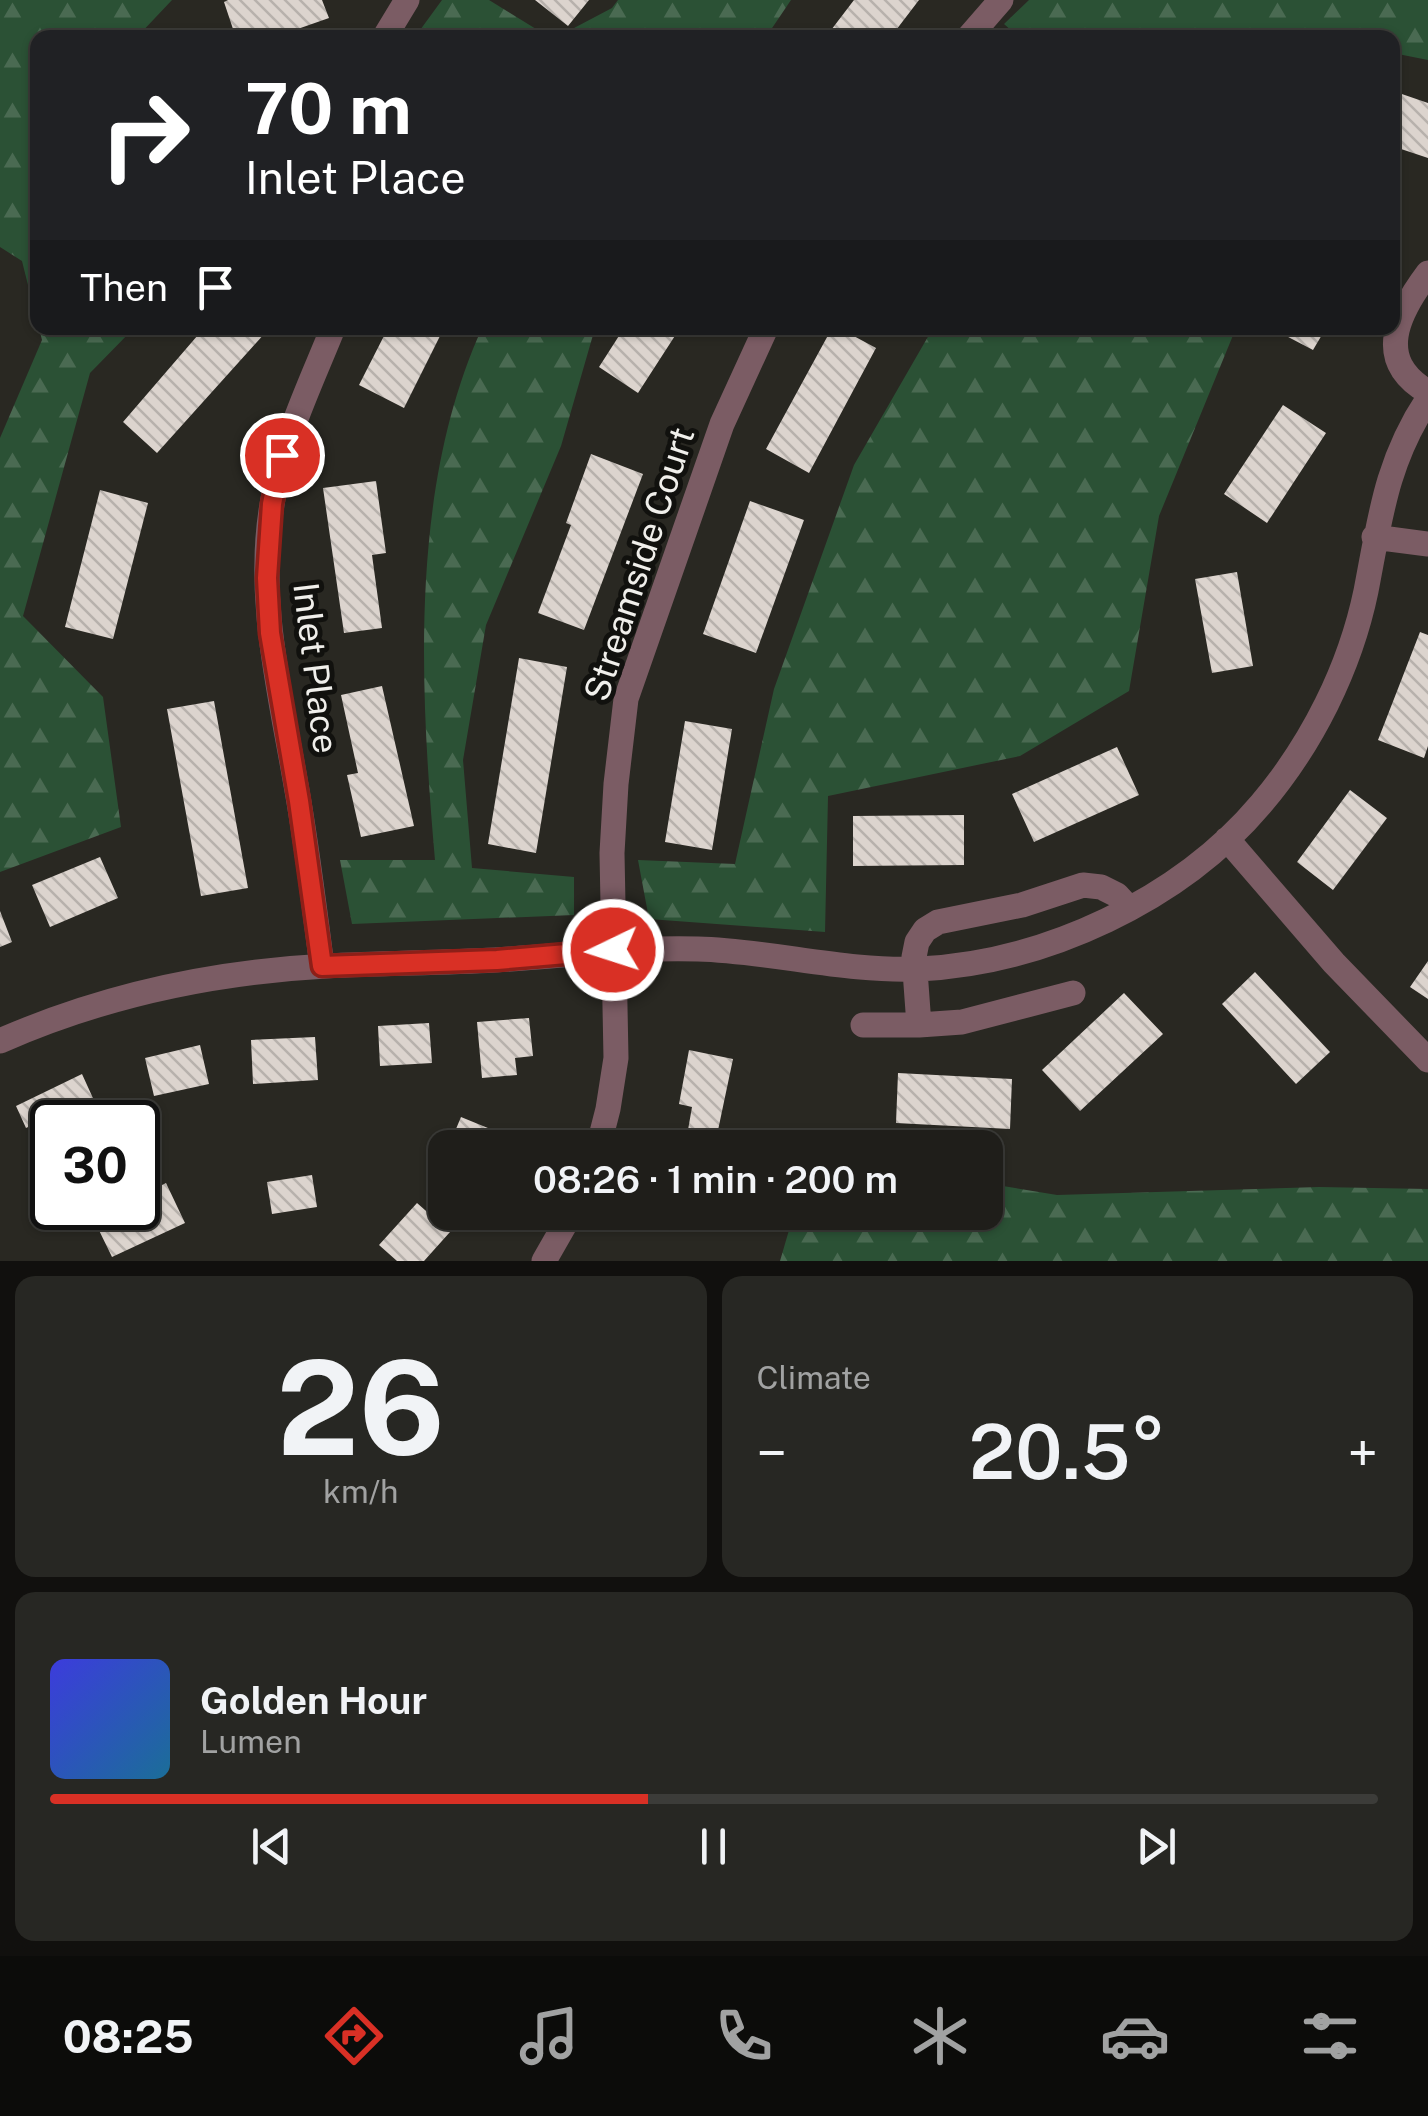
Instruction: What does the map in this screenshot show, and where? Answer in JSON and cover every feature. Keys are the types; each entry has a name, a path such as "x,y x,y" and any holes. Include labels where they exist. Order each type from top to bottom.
{"street":[{"path":"389,30 407,0"},
{"path":"975,30 1001,0"},
{"path":"1400,320 1428,273"},
{"name":"Inlet Place","path":"322,966 270,633 267,578 272,504 282,455 329,335"},
{"name":"Streamside Court","path":"603,1130 616,1058 612,852 626,699 722,424 763,335"},
{"path":"0,1041 95,1005 180,984 322,966 695,949 775,954 858,967 917,969 1023,951 1079,932 1129,908 1188,871 1227,840 1292,765 1326,703 1349,649 1365,592 1388,481 1409,428 1428,395 1407,378 1398,363 1395,335"},
{"path":"1374,537 1428,544"},
{"path":"1227,840 1334,963 1428,1060"},
{"path":"919,1025 917,942 925,930 938,922 1022,904 1084,885 1101,887 1117,895 1129,908"},
{"path":"863,1025 962,1022 1073,994"},
{"path":"544,1261 562,1230"}],"green space":[{"path":"0,0 172,0 144,30 30,30 30,293 22,261 0,247"},
{"path":"442,0 489,0 538,30 420,30"},
{"path":"618,0 791,0 771,30 570,30 612,8"},
{"path":"1029,0 1428,0 1428,60 1400,54 1400,30 1011,30 1004,24"},
{"path":"41,335 127,335 90,373 23,616 103,697 121,827 0,872 0,438 42,340"},
{"path":"479,335 593,335 561,446 486,625 463,760 472,868 574,877 574,915 352,924 340,860 435,860 426,727 426,590 431,521 458,390"},
{"path":"929,335 1233,335 1159,516 1129,691 1020,756 828,796 825,932 649,919 638,860 735,864 774,689 854,465"},
{"path":"1003,1186 1057,1195 1319,1187 1428,1189 1428,1261 780,1261 789,1230 1003,1230"}],"building":[{"path":"322,0 329,18 295,30 233,30 224,2"},
{"path":"535,0 589,0 568,26"},
{"path":"854,0 919,0 896,30 831,30"},
{"path":"1400,93 1428,103 1428,158 1400,149"},
{"path":"198,335 263,335 157,453 123,422"},
{"path":"384,335 440,335 404,408 359,385"},
{"path":"620,335 675,335 638,393 599,367"},
{"path":"828,335 852,335 876,348 809,473 766,449"},
{"path":"1284,335 1322,335 1313,350"},
{"path":"1283,405 1326,433 1267,523 1224,494"},
{"path":"591,454 643,474 584,630 538,613 571,525 566,523"},
{"path":"376,481 386,553 372,555 382,628 344,633 323,488"},
{"path":"100,490 148,503 113,639 65,627"},
{"path":"750,501 804,520 756,653 703,634"},
{"path":"1237,572 1253,666 1212,673 1195,579"},
{"path":"1420,632 1428,635 1428,746 1424,758 1378,740"},
{"path":"519,658 567,667 536,853 488,844"},
{"path":"382,686 414,826 361,837 347,775 358,773 341,695"},
{"path":"214,701 248,888 201,896 167,709"},
{"path":"685,721 732,729 712,850 665,842"},
{"path":"1117,747 1139,795 1034,842 1012,794"},
{"path":"1350,790 1387,818 1333,890 1297,862"},
{"path":"964,815 964,865 853,866 853,816"},
{"path":"100,857 118,898 50,927 32,885"},
{"path":"0,911 12,942 0,947"},
{"path":"1428,961 1428,999 1410,987"},
{"path":"1255,972 1330,1052 1296,1084 1222,1004"},
{"path":"1124,993 1163,1034 1080,1111 1042,1070"},
{"path":"529,1018 533,1056 515,1058 517,1075 482,1078 477,1022"},
{"path":"429,1023 432,1063 380,1066 378,1026"},
{"path":"315,1037 318,1080 253,1084 251,1040"},
{"path":"200,1045 209,1084 154,1096 145,1058"},
{"path":"689,1050 733,1059 718,1130 688,1130 692,1107 679,1104"},
{"path":"898,1073 1012,1079 1010,1129 896,1123"},
{"path":"82,1074 94,1100 30,1100 30,1126 26,1128 16,1106"},
{"path":"461,1117 493,1130 456,1130"},
{"path":"312,1175 317,1207 272,1214 267,1182"},
{"path":"166,1183 185,1223 112,1257 99,1230 160,1230 160,1186"},
{"path":"417,1203 428,1213 428,1230 450,1232 424,1261 397,1261 379,1245"}],"route":[{"path":"282,455 272,504 267,578 270,633 322,966 497,960 613,950"}]}
